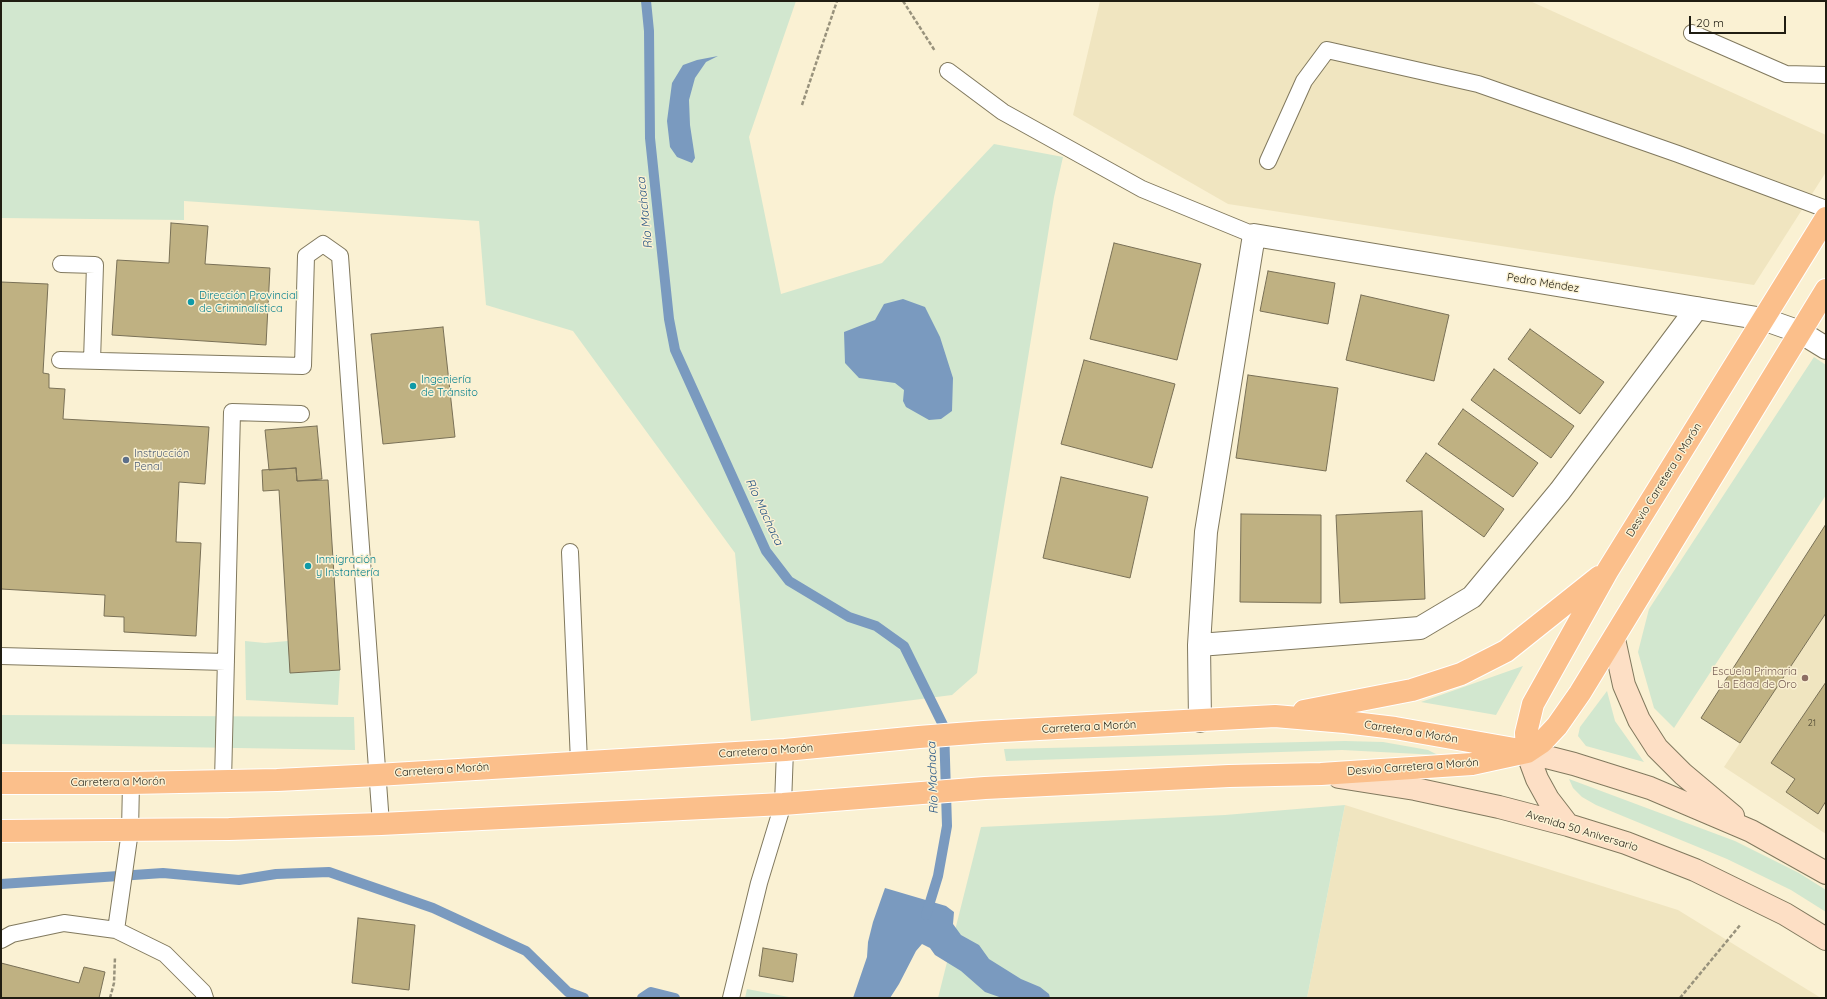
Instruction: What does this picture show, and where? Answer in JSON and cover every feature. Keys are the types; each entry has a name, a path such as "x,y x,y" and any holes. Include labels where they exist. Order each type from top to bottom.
{"main road":[{"name":"Desvio Carretera a Morón","path":"1527,752 1526,733 1533,704 1608,570 1826,218"},
{"name":"Desvio Carretera a Morón","path":"1321,774 1472,764 1527,752 1542,742 1558,726 1614,639 1826,290"},
{"path":"1275,716 1412,690 1461,674 1506,651 1608,570"},
{"path":"1614,639 1624,685 1639,720 1657,748 1682,774 1750,831"},
{"name":"Carretera a Morón","path":"1,783 130,783 377,775 785,750 984,732 1275,716 1395,728 1527,752"},
{"path":"1527,752 1537,779 1548,799 1568,825"},
{"path":"1527,752 1574,764 1650,788 1750,831 1826,873"},
{"path":"1,831 130,831 381,824 783,804 985,788 1229,776 1321,774"},
{"name":"Avenida 50 Aniversario","path":"1321,774 1414,789 1499,807 1568,825 1626,843 1695,870 1760,901 1786,914 1826,939"}],"street":[{"name":"Pedro Méndez","path":"1254,235 1763,319 1800,332 1826,348"},
{"path":"1200,721 1199,645 1206,532 1254,235"},
{"path":"1199,645 1420,628 1472,597 1560,491 1697,308"}],"lane":[{"path":"1692,33 1786,74 1826,75"},
{"path":"1268,161 1304,81 1327,50 1478,84 1678,154 1826,209"},
{"path":"948,71 1003,112 1142,189 1254,235"},
{"path":"60,360 303,366 306,256 322,244 340,256 381,824"},
{"path":"61,264 95,265 92,361"},
{"path":"223,780 232,412 301,414"},
{"path":"570,552 579,762"},
{"path":"1,656 226,662"},
{"path":"731,998 759,884 783,804 785,750"},
{"path":"116,930 130,831 130,783"},
{"path":"1,940 12,934 64,923 116,930 165,954 203,992 205,998"}],"path":[{"path":"802,105 837,1"},
{"path":"903,1 948,71"},
{"path":"1680,998 1760,901"},
{"path":"110,998 114,983 116,930"}],"shaded area":[{"path":"1100,1 1530,1 1826,135 1826,172 1754,285 1228,204 1073,115"},
{"name":"Escuela Primaria La Edad de Oro","path":"1826,613 1826,834 1724,767"},
{"path":"1345,805 1678,910 1821,998 1307,998"}],"green space":[{"path":"1,1 796,1 749,137 781,294 882,263 994,144 1063,157 1054,197 977,673 952,695 751,721 735,553 573,331 486,305 479,221 184,201 184,220 1,218"},
{"path":"1814,357 1826,365 1826,495 1674,728 1654,708 1638,652 1649,609"},
{"path":"245,641 265,643 288,641 340,670 338,705 246,700"},
{"path":"1523,666 1496,715 1421,702"},
{"path":"1607,691 1615,721 1644,762 1586,746 1578,736 1580,727"},
{"path":"1,715 354,717 355,750 1,744"},
{"path":"1345,741 1383,742 1428,750 1438,755 1342,750 1006,761 1004,749"},
{"path":"1569,779 1735,841 1799,873 1826,890 1826,912 1791,890 1727,859 1596,805 1582,797 1573,788"},
{"path":"1345,805 1307,998 938,998 981,827 1225,815"},
{"path":"747,989 794,998 745,998"}],"water":[{"path":"718,56 706,62 695,78 689,100 690,125 695,158 692,163 677,157 670,147 667,121 672,83 683,65 697,60"},
{"path":"903,299 925,307 940,337 953,378 952,411 941,419 929,420 906,407 903,401 904,390 895,383 859,378 845,363 844,332 875,320 884,304"},
{"path":"885,888 946,906 954,912 953,924 961,935 979,945 989,959 1021,979 1040,987 1049,994 1050,998 1002,998 985,992 961,971 935,955 930,948 922,944 916,951 890,998 853,998 867,957 868,942 873,922"}],"building":[{"name":"Dirección Provincial de Criminalística","path":"171,223 208,226 205,264 270,268 266,345 112,335 117,260 169,263"},
{"path":"1114,243 1201,264 1177,360 1090,339"},
{"path":"1268,271 1335,283 1328,324 1260,311"},
{"path":"1,282 48,284 43,373 49,374 49,388 65,389 63,419 209,427 205,484 179,482 176,542 201,543 196,636 124,632 124,617 104,616 105,595 1,589"},
{"path":"1361,295 1449,315 1434,381 1346,360"},
{"name":"Ingeniería de Tránsito","path":"443,327 455,437 383,444 371,334"},
{"path":"1530,329 1604,382 1580,414 1508,359"},
{"path":"1084,360 1175,384 1152,468 1061,444"},
{"path":"1494,369 1574,426 1551,458 1471,400"},
{"path":"1248,375 1338,388 1326,471 1236,458"},
{"path":"1463,409 1538,463 1513,497 1438,444"},
{"path":"317,426 322,479 297,481 296,468 269,470 265,430"},
{"path":"1426,453 1504,509 1484,537 1406,481"},
{"name":"Inmigración y Instantería","path":"296,468 297,481 328,480 340,670 290,673 279,490 263,491 262,470"},
{"path":"1061,477 1148,497 1130,578 1043,558"},
{"path":"1422,511 1425,599 1340,603 1336,515"},
{"path":"1241,514 1321,515 1321,603 1240,602"},
{"path":"1826,524 1826,613 1740,743 1701,718"},
{"path":"1826,682 1826,801 1818,814 1786,792 1795,779 1771,763"},
{"path":"358,918 415,925 409,990 352,983"},
{"path":"763,948 797,954 793,982 759,976"},
{"path":"1,963 79,983 84,967 105,972 99,998 1,998"}],"waterway":[{"name":"Río Machaca","path":"646,1 649,31 650,138 669,319 675,350 766,551 789,581 849,617 876,626 904,646 944,727 947,826 938,876 926,915"},
{"path":"1,884 163,873 239,880 276,874 329,872 433,908 526,951 568,992 584,998"},
{"path":"642,998 651,992 675,998"}],"place":[{"name":"Dirección Provincial de Criminalística","path":"191,302"},
{"name":"Ingeniería de Tránsito","path":"413,386"},
{"name":"Instrucción Penal","path":"126,460"},
{"name":"Inmigración y Instantería","path":"308,566"},
{"name":"Escuela Primaria La Edad de Oro","path":"1805,678"}]}
